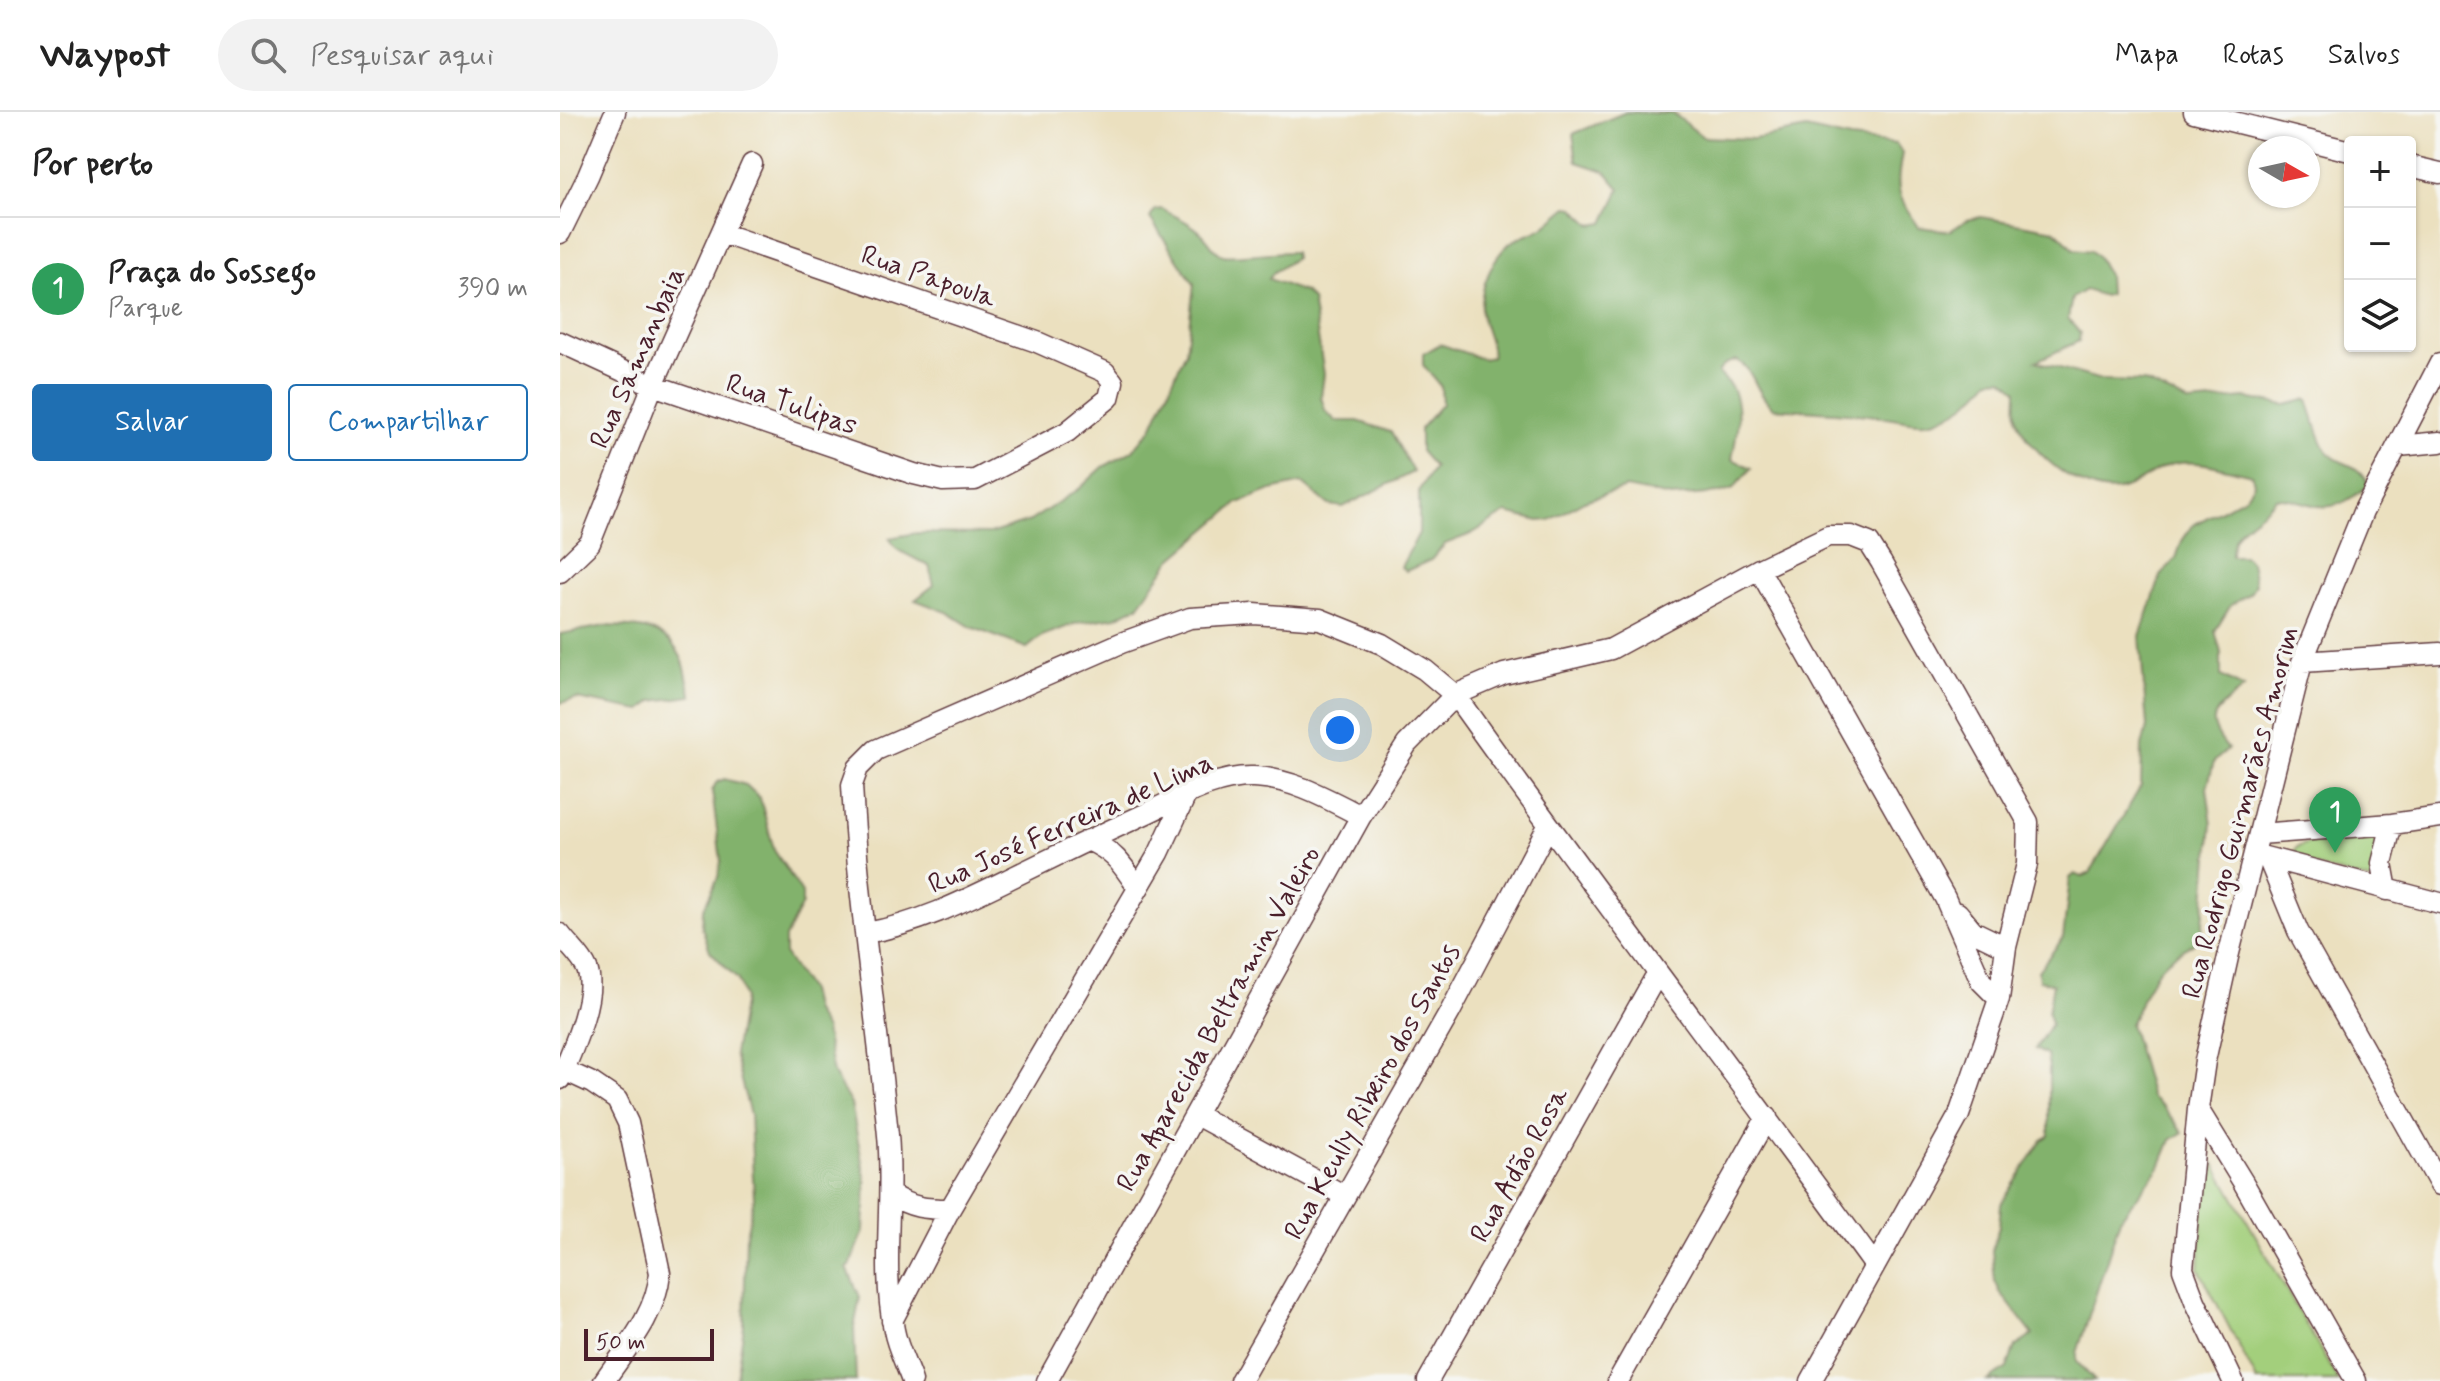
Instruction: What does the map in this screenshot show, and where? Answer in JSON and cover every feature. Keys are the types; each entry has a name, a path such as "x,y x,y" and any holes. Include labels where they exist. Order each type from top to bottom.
{"street":[{"path":"560,233 615,112"},
{"path":"2194,112 2344,150"},
{"name":"Rua Samanbaia","path":"563,570 590,543 653,385 752,164"},
{"path":"2416,167 2440,173"},
{"name":"Rua Papoula","path":"721,233 1037,342 1105,372 1113,382"},
{"name":"Rua Tulipas","path":"560,342 653,385 914,474 943,481 975,480 1067,432 1109,398 1113,382"},
{"name":"Rua Rodrigo Guimarães Amorim","path":"2229,1380 2183,1269 2198,1109 2228,957 2261,856 2259,834 2302,662 2363,512 2440,363"},
{"path":"2398,446 2440,442"},
{"path":"1455,695 1504,674 1611,649 1759,569 1828,536 1851,536 1869,543 2028,822 2027,864 2006,947 1999,999 1959,1115 1811,1381"},
{"path":"1759,569 1945,898 1981,981 1999,999"},
{"path":"912,1381 892,1321 889,1139 852,785 858,768 876,750 1121,643 1190,618 1254,614 1320,619 1382,644 1425,670 1455,695 1548,826 1875,1266"},
{"path":"2302,662 2440,653"},
{"name":"Rua Aparecida Beltramin Valeiro","path":"1047,1381 1361,816 1407,744 1455,695"},
{"name":"Rua José Ferreira de Lima","path":"866,933 891,928 960,902 1225,779 1254,777 1293,786 1361,816"},
{"path":"892,1321 950,1209 1138,888 1171,830 1186,795"},
{"path":"2259,834 2392,824 2440,817"},
{"path":"2387,890 2382,863 2392,824"},
{"name":"Rua Keully Ribeiro dos Santos","path":"1240,1381 1450,1012 1548,826"},
{"path":"1088,840 1108,849 1119,859 1138,888"},
{"path":"2261,856 2440,903"},
{"path":"2261,856 2298,931 2440,1185"},
{"path":"1945,898 1973,931 2006,947"},
{"path":"560,934 588,969 590,987 582,1023 562,1075 592,1083 617,1100 628,1123 660,1273 658,1295 645,1322 604,1381"},
{"name":"Rua Adão Rosa","path":"1428,1381 1657,974"},
{"path":"2198,1109 2356,1381"},
{"path":"1196,1115 1345,1196"},
{"path":"1618,1381 1767,1117"},
{"path":"890,1194 905,1204 921,1209 950,1209"}],"green space":[{"path":"1626,112 1674,114 1703,137 1754,139 1806,129 1850,139 1896,144 1902,153 1900,193 1919,227 1950,231 1967,220 1981,217 2055,230 2074,249 2091,251 2098,257 2108,275 2109,294 2104,296 2085,290 2072,298 2068,319 2080,333 2079,341 2036,361 2104,381 2144,382 2190,403 2245,398 2286,405 2308,399 2326,449 2364,476 2369,485 2348,500 2326,507 2276,498 2241,530 2232,545 2231,556 2244,556 2251,562 2255,584 2250,593 2231,605 2215,631 2221,653 2221,676 2244,688 2215,715 2215,729 2228,749 2214,762 2207,788 2212,824 2202,933 2155,974 2130,1024 2151,1097 2183,1132 2171,1140 2160,1167 2120,1219 2077,1353 2077,1362 2095,1381 1987,1381 2007,1368 2015,1347 2033,1335 2000,1292 1995,1281 1992,1251 2001,1204 2042,1140 2049,1136 2047,1055 2035,1049 2051,1024 2048,1013 2053,984 2039,980 2038,971 2063,938 2070,878 2075,874 2082,877 2090,873 2141,786 2142,746 2147,727 2140,636 2161,576 2176,558 2182,541 2193,525 2245,497 2254,484 2252,475 2188,462 2162,468 2126,488 2104,490 2089,487 2059,470 2033,445 2018,420 2017,390 2003,378 1990,379 1973,398 1952,413 1936,420 1919,422 1862,414 1773,408 1747,369 1736,360 1725,364 1718,372 1731,387 1737,403 1738,423 1732,459 1751,468 1734,488 1719,493 1671,497 1626,488 1584,501 1550,520 1539,521 1506,513 1471,534 1445,544 1431,560 1406,571 1401,567 1419,533 1419,490 1434,467 1420,451 1420,429 1442,404 1441,387 1423,365 1423,354 1440,344 1483,359 1492,357 1481,310 1485,282 1493,264 1510,243 1544,227 1568,207 1574,208 1592,225 1604,223 1620,189 1605,171 1577,162 1573,134"},
{"path":"1162,209 1196,228 1223,255 1294,252 1295,258 1269,279 1304,292 1312,300 1324,374 1321,397 1325,410 1336,421 1358,421 1391,432 1413,472 1343,507 1329,505 1302,483 1271,490 1238,503 1172,559 1138,606 1116,617 1077,623 1042,636 1027,648 971,627 947,612 915,600 934,585 929,566 898,550 889,538 917,533 989,534 1030,521 1079,489 1103,467 1132,451 1152,428 1186,351 1194,284 1150,218 1155,210"},
{"path":"605,626 650,630 667,640 682,659 692,696 653,701 641,711 577,699 560,703 560,634"},
{"path":"724,779 746,785 760,798 774,850 802,893 802,904 785,938 785,955 809,991 814,1012 825,1030 833,1074 851,1104 866,1182 864,1231 847,1268 860,1297 854,1328 856,1381 733,1381 744,1326 746,1235 754,1198 750,1115 734,1054 744,998 738,980 710,951 702,927 703,910 718,877 721,861 712,791 716,783"},
{"path":"2379,833 2374,882 2289,859 2297,847 2311,842"},
{"path":"2212,1163 2338,1381 2257,1381 2199,1269 2205,1165"}],"place":[{"name":"Praça do Sossego","path":"2335,853"}]}
